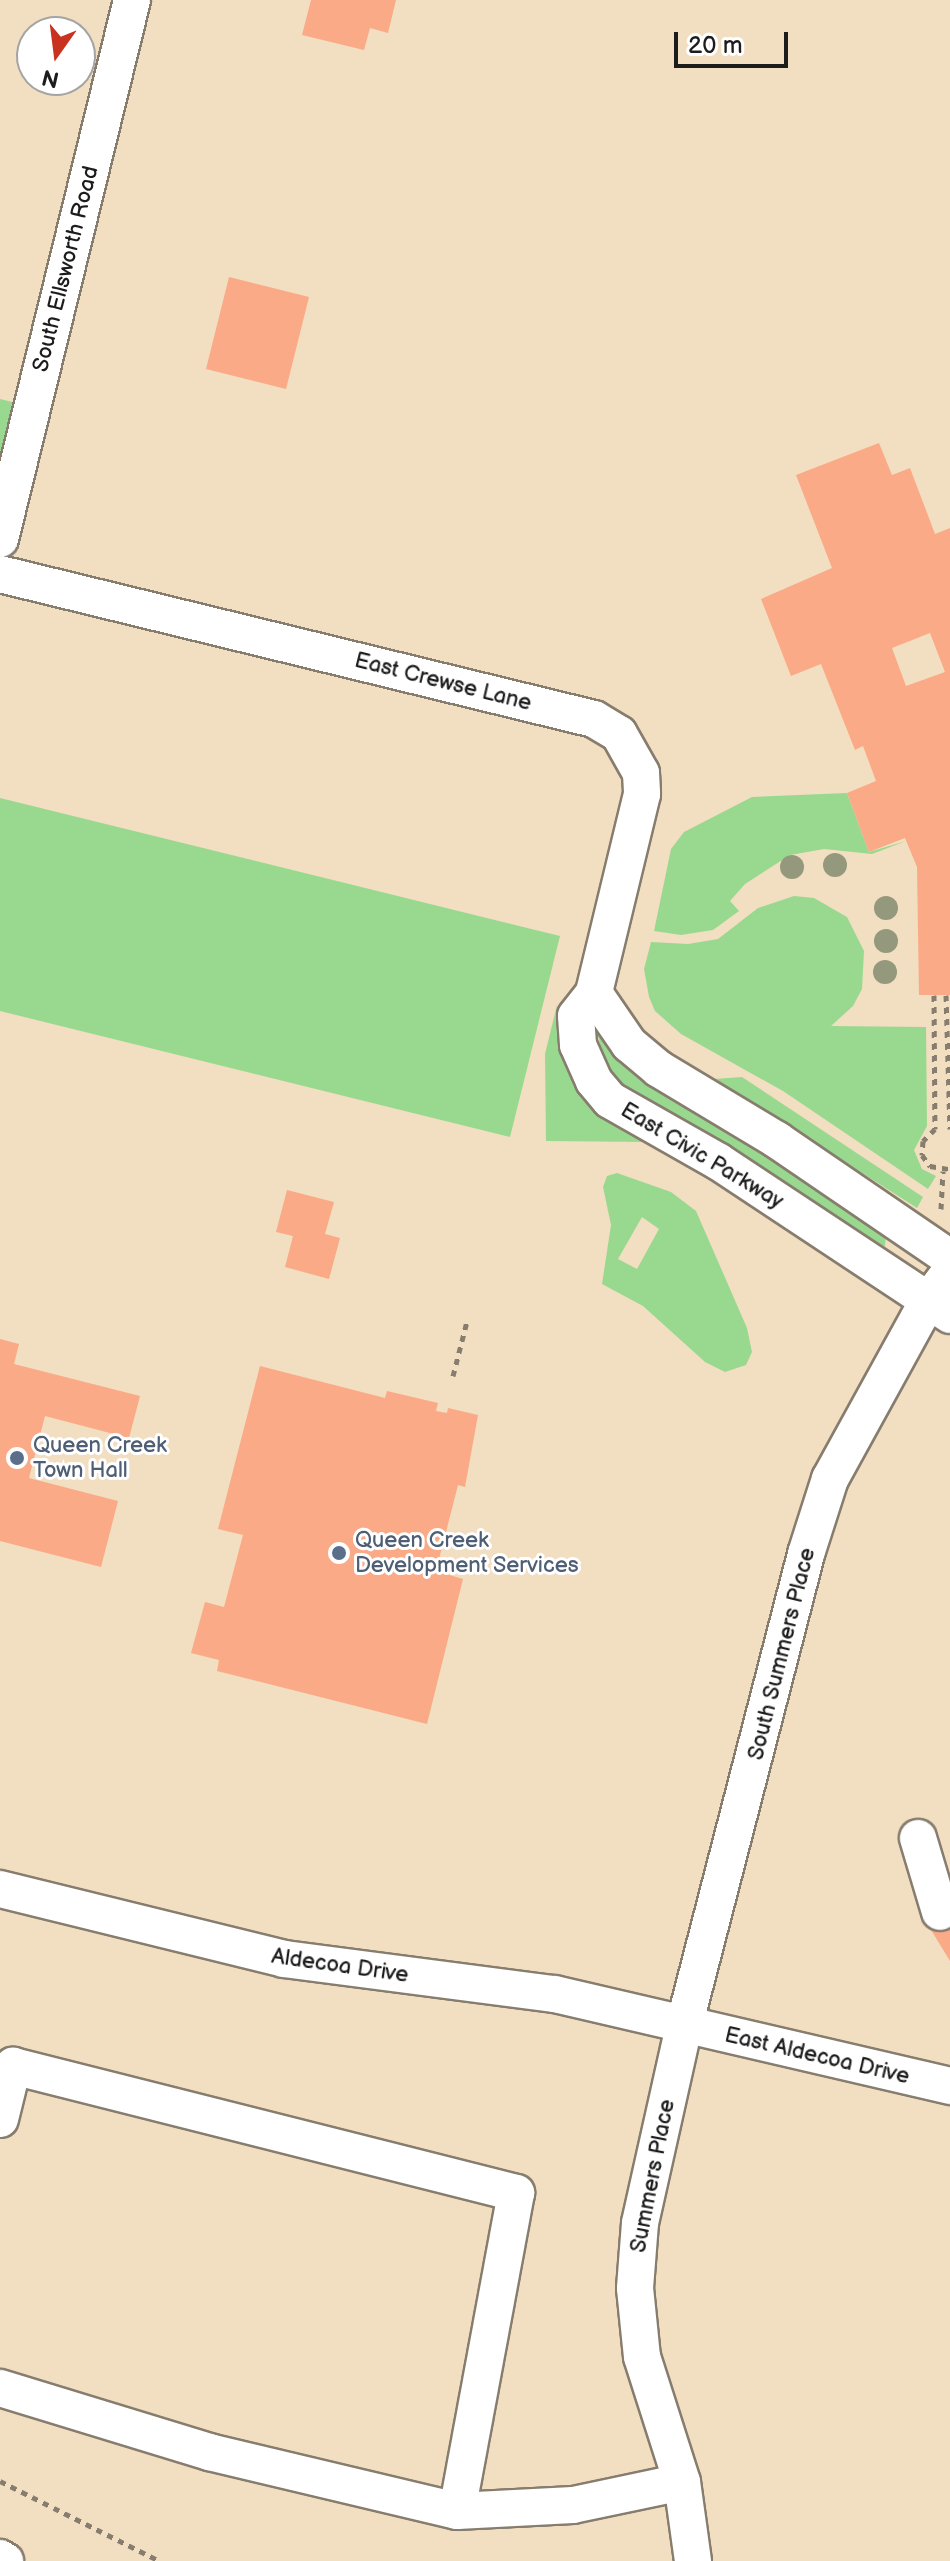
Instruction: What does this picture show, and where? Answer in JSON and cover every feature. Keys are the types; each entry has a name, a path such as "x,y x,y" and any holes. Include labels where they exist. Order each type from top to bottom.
{"street":[{"name":"South Ellsworth Road","path":"0,539 132,0"},
{"name":"East Crewse Lane","path":"0,574 594,719 619,734 641,773 642,794 594,993"},
{"path":"594,993 629,1044 659,1069 777,1140 950,1258"},
{"name":"East Civic Parkway","path":"594,993 576,1016 578,1045 610,1100 719,1162 939,1308"},
{"name":"South Summers Place","path":"684,2026 806,1554 830,1479 939,1308 950,1272"},
{"path":"918,1838 940,1912"},
{"name":"Aldecoa Drive","path":"0,1889 284,1959 555,1994 684,2026"},
{"name":"East Aldecoa Drive","path":"684,2026 950,2086"},
{"name":"Summers Place","path":"684,2026 640,2223 635,2288 642,2357 682,2482 693,2561"},
{"path":"0,2119 13,2066 516,2193 457,2511"},
{"path":"0,2388 209,2452 457,2511 573,2505 682,2482"},
{"path":"0,2558 5,2561"}],"path":[{"path":"934,995 935,1129 923,1141 922,1155 930,1166 946,1170 941,1210"},
{"path":"946,995 950,1129"},
{"path":"453,1376 467,1321"},
{"path":"0,2481 160,2561"}],"green space":[{"path":"0,399 33,407 0,540"},
{"path":"847,793 869,852 906,841 872,854 824,849 790,855 745,884 730,901 739,911 713,930 681,935 654,931 671,849 684,832 752,797"},
{"path":"0,798 560,936 510,1137 0,1011"},
{"path":"794,896 814,898 847,917 864,951 862,989 853,1006 831,1026 926,1027 927,1126 914,1150 922,1169 936,1176 928,1189 783,1091 681,1034 655,1011 644,969 651,942 688,944 718,939 758,908"},
{"path":"557,1005 561,1049 580,1092 609,1122 646,1142 546,1141 545,1054"},
{"path":"594,1023 633,1073 705,1114 886,1233 885,1246 876,1245 726,1146 636,1097 608,1071"},
{"path":"742,1077 923,1197 917,1208 715,1079"},
{"path":"617,1173 671,1192 696,1211 747,1328 752,1352 746,1365 725,1372 705,1362 643,1306 602,1284 611,1225 603,1187 607,1176","holes":["642,1217 659,1229 637,1269 618,1259"]}],"building":[{"path":"311,0 396,0 388,33 370,28 364,50 302,35"},
{"path":"229,277 309,297 286,389 206,369"},
{"path":"879,443 892,475 910,468 935,534 950,528 950,995 919,995 917,867 905,838 869,852 847,793 876,781 863,746 855,750 821,664 791,676 761,599 832,568 796,475","holes":["930,633 945,672 906,686 892,648"]},
{"path":"287,1190 334,1202 325,1234 340,1238 329,1279 285,1267 293,1236 276,1232"},
{"name":"Queen Creek Town Hall","path":"0,1339 19,1344 14,1364 140,1396 129,1438 45,1416 29,1478 118,1501 101,1567 0,1541"},
{"name":"Queen Creek Development Services","path":"260,1366 385,1398 387,1391 438,1403 436,1411 447,1413 448,1408 478,1415 465,1487 458,1485 436,1571 463,1579 427,1724 217,1671 219,1660 191,1653 205,1602 224,1607 243,1535 218,1529"},
{"path":"950,1907 950,1961 925,1920"}],"place":[{"name":"Queen Creek Town Hall","path":"17,1458"},
{"name":"Queen Creek Development Services","path":"339,1553"}]}
